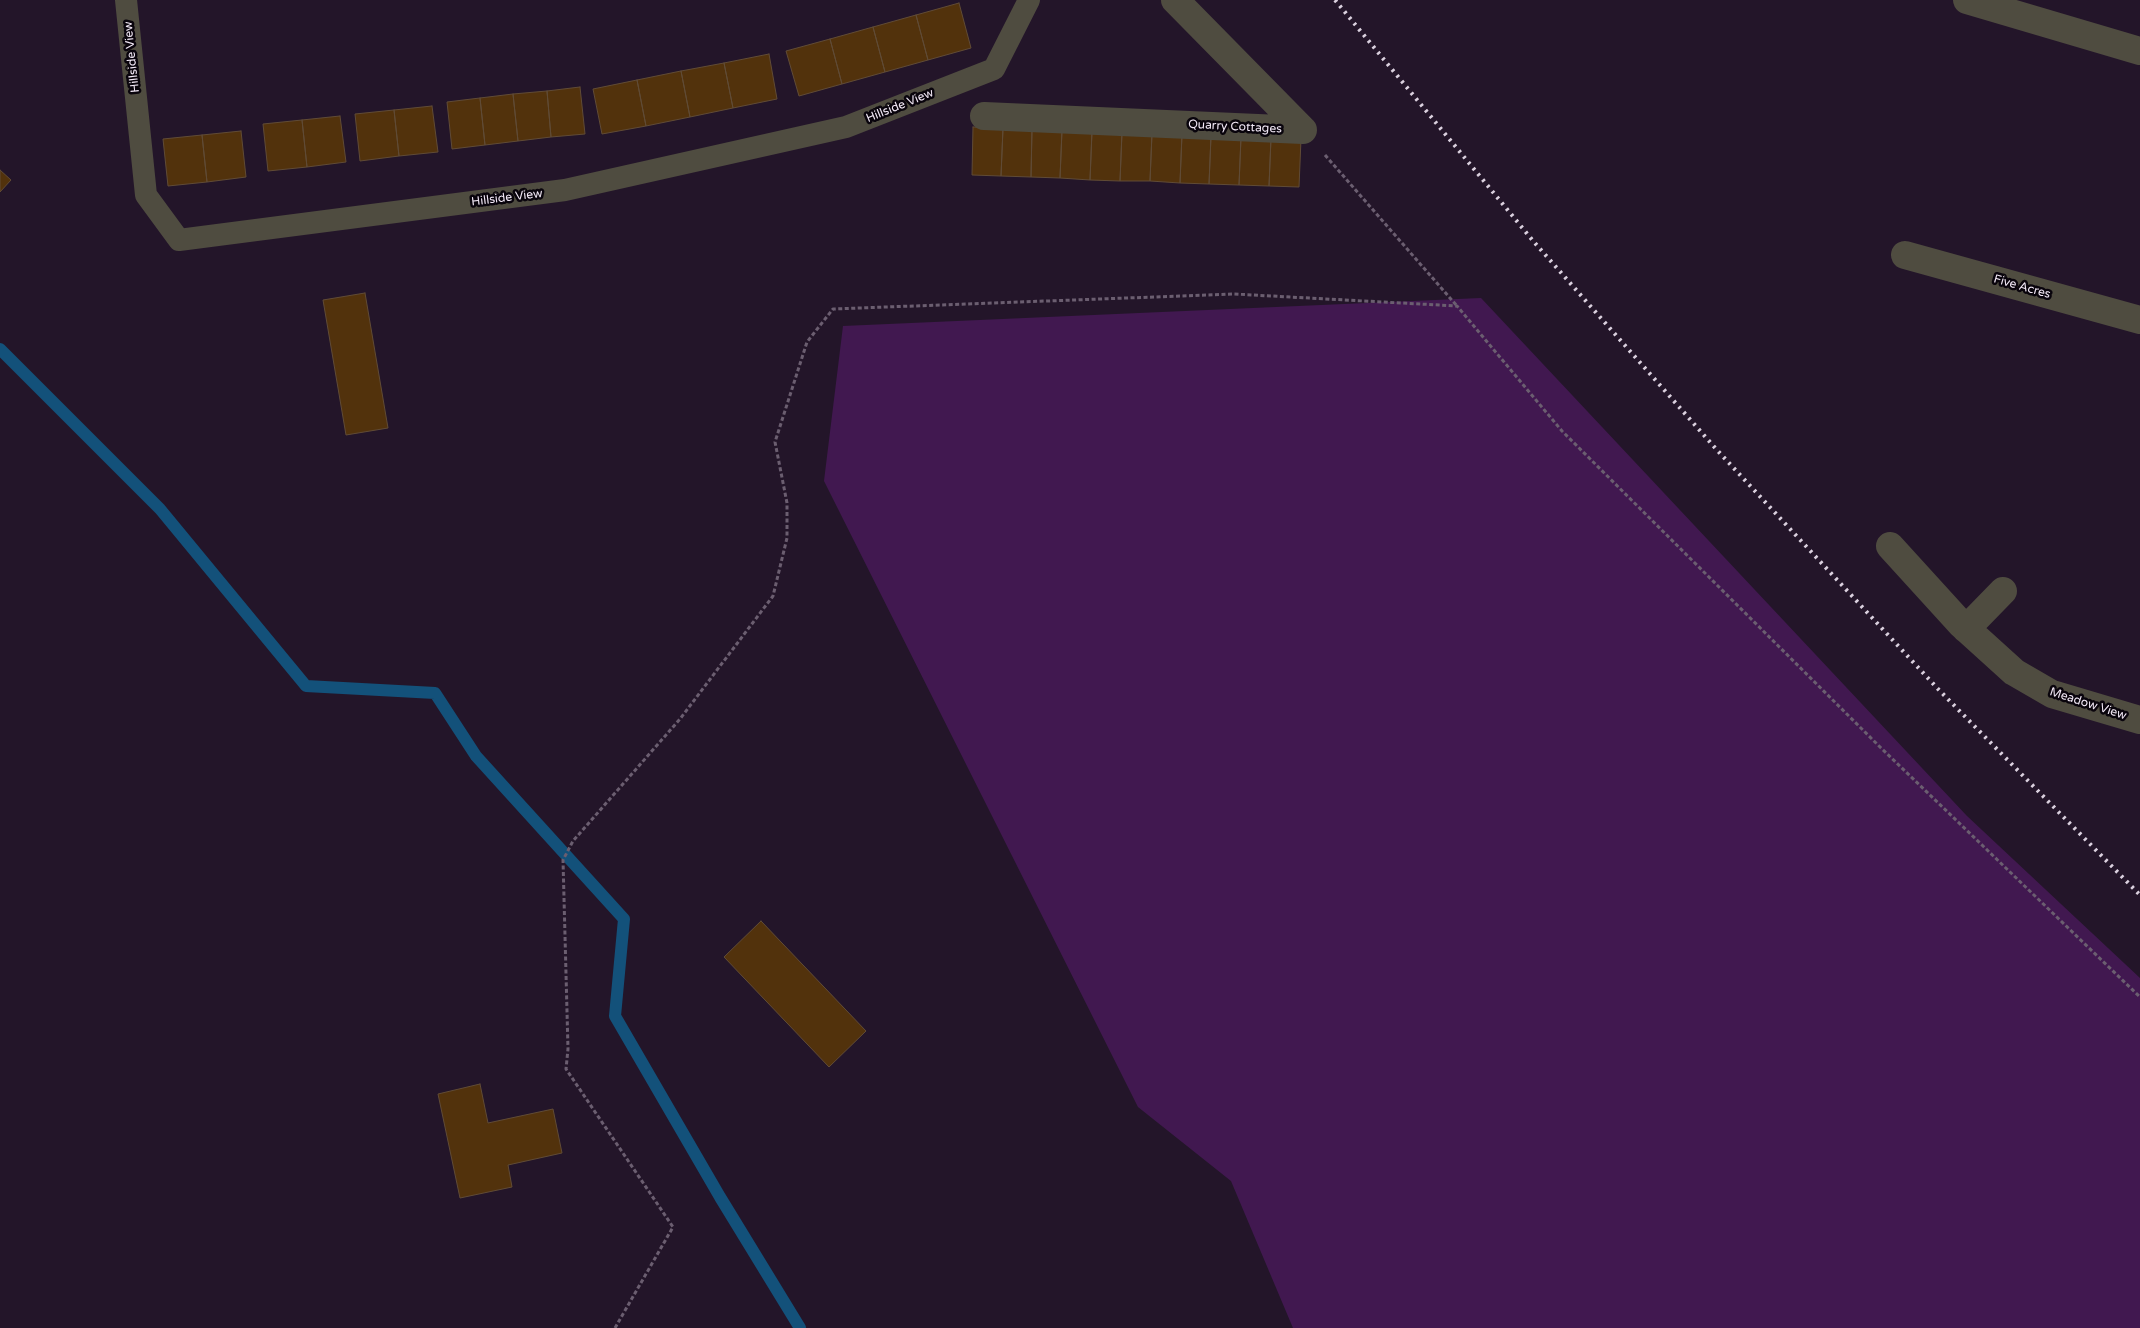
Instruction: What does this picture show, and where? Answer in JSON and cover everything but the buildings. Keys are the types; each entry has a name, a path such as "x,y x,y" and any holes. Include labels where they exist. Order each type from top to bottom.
{"street":[{"name":"Quarry Cottages","path":"1175,0 1303,130"},
{"path":"1966,0 2140,51"},
{"name":"Quarry Cottages","path":"984,116 1303,130"},
{"name":"Five Acres","path":"1905,255 2140,320"},
{"name":"Meadow View","path":"1890,546 1966,629 2014,672 2052,694 2140,720"},
{"path":"1966,629 2003,591"}],"lane":[{"name":"Hillside View","path":"126,0 146,195 179,240 565,190 846,127 994,69 1028,0"}],"path":[{"path":"1303,130 1457,306 1562,432 1879,746 2140,997"},
{"path":"615,1328 673,1226 566,1069 568,1049 563,860 573,841 680,720 774,596 787,538 787,503 775,442 807,342 833,309 1234,294 1457,306"}],"shaded area":[{"path":"1481,298 1967,816 2140,978 2140,1328 1293,1328 1231,1181 1138,1107 824,481 843,326"}],"waterway":[{"path":"0,349 160,509 306,686 435,693 476,756 624,919 615,1016 720,1197 800,1328"}],"railway":[{"path":"1335,0 1534,242 1717,450 1939,690 2140,895"}]}
